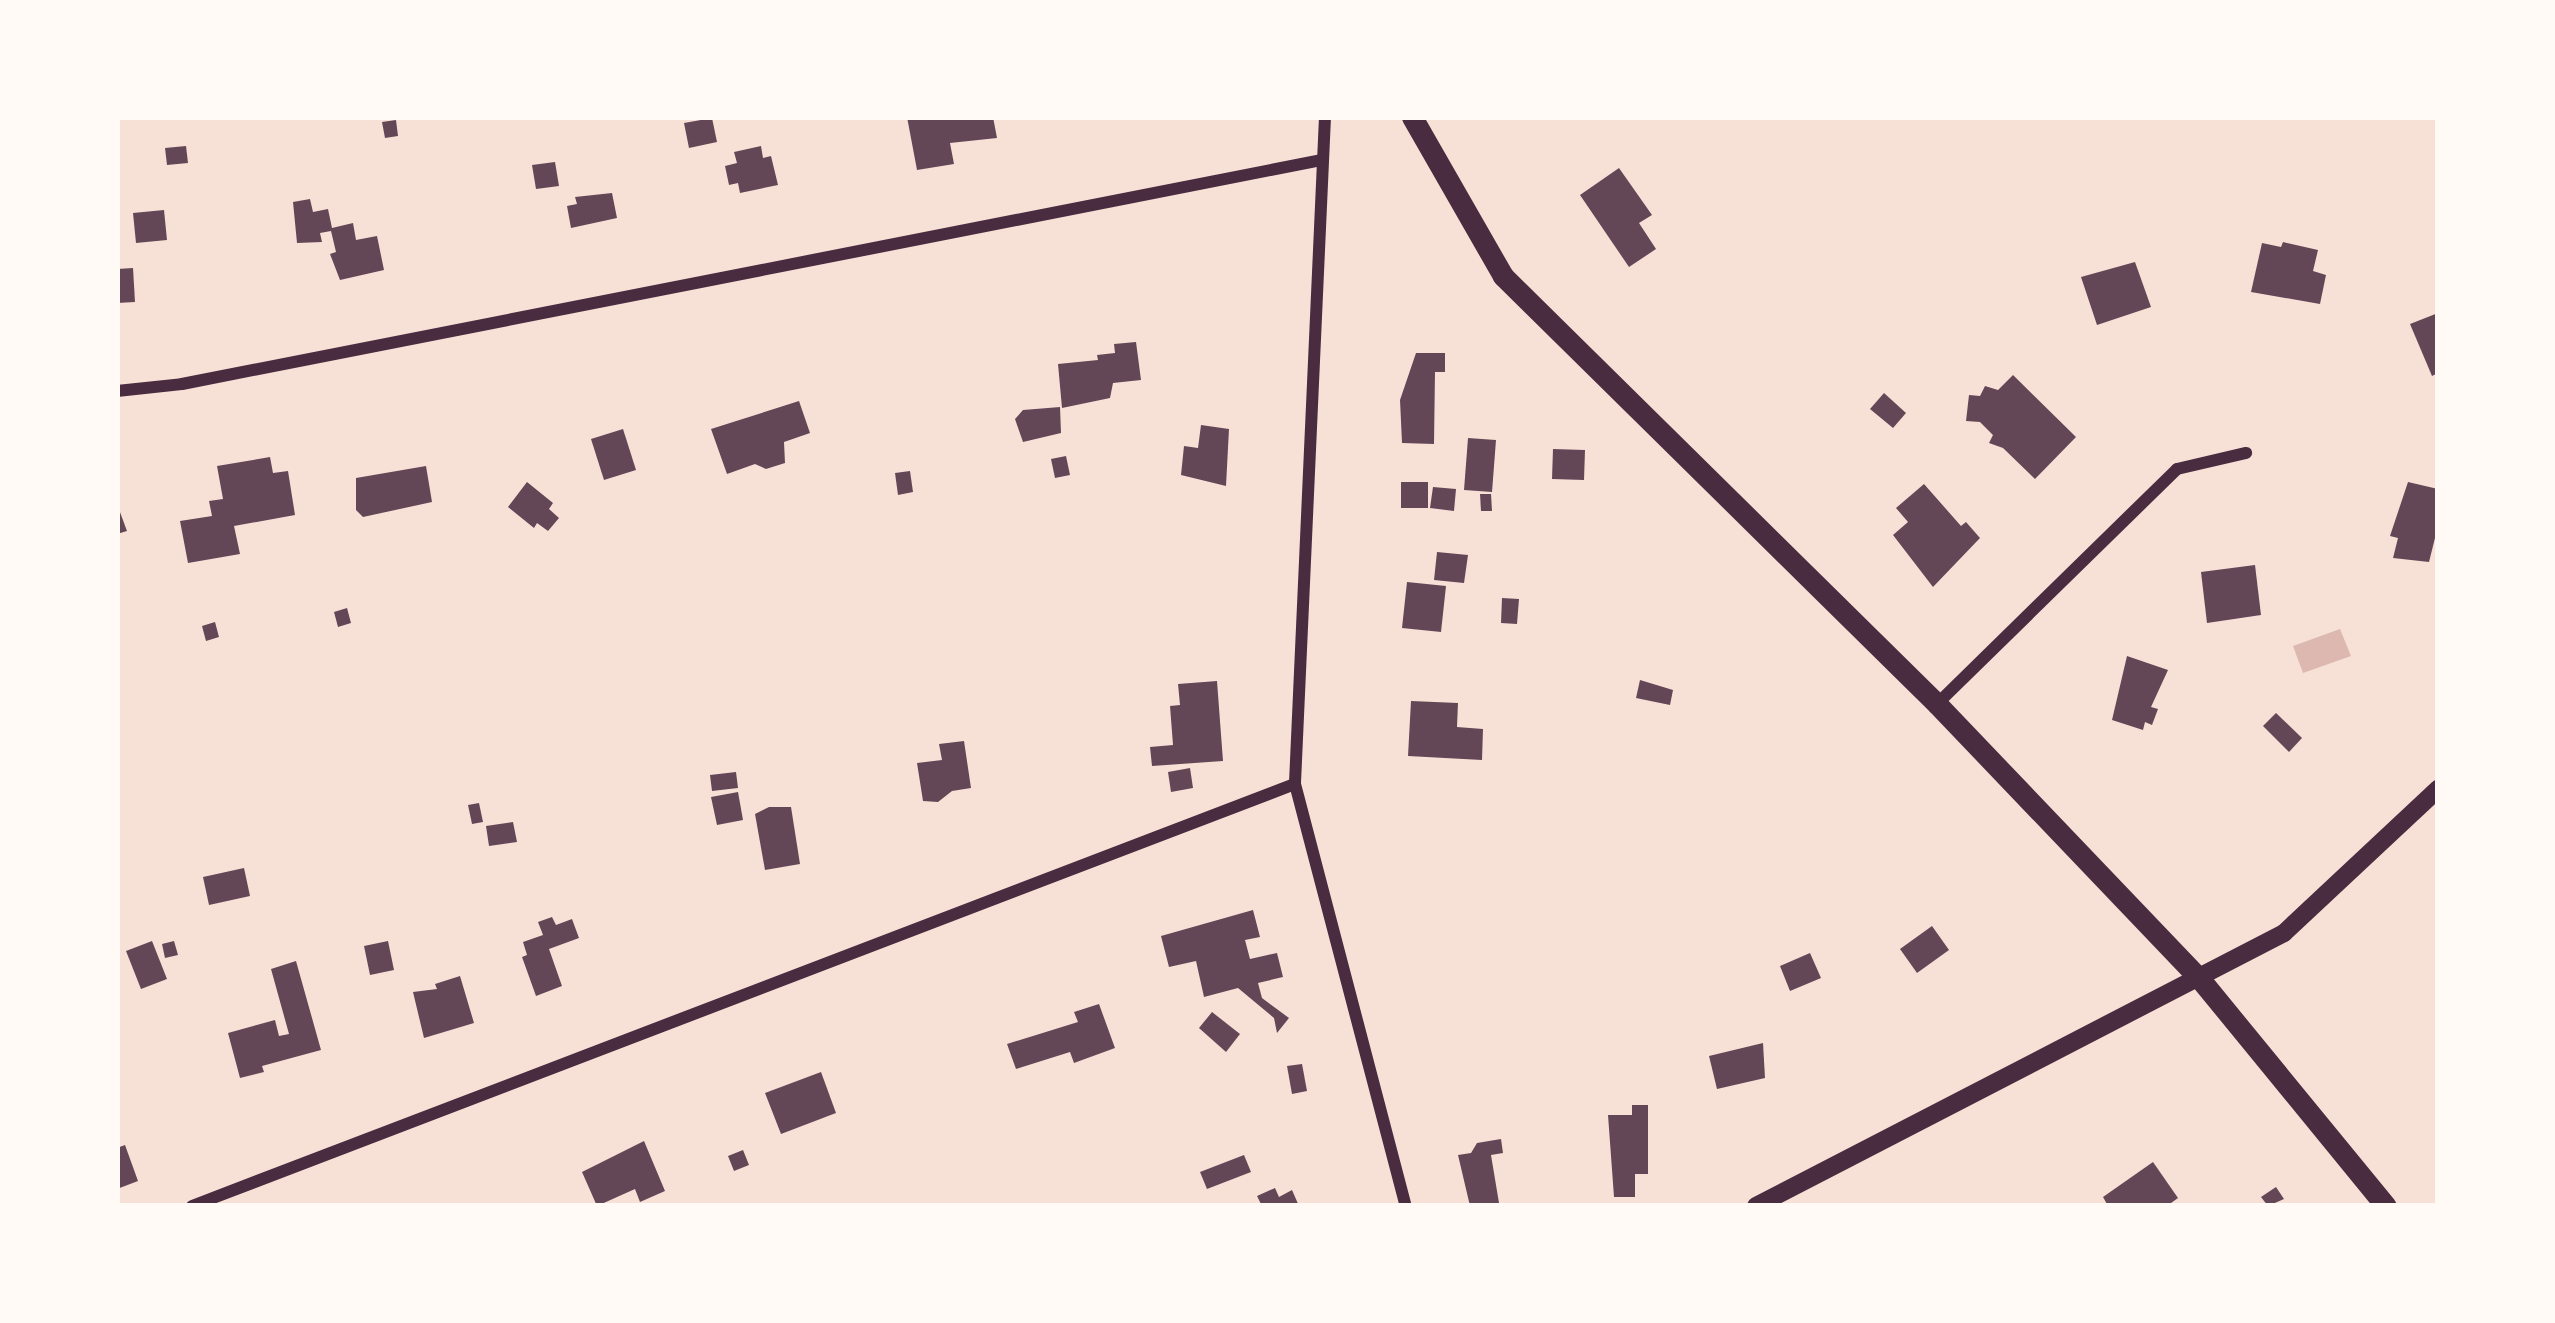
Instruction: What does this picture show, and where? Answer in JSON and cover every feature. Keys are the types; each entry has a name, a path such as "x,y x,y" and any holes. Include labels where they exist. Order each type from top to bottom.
{"main road":[{"path":"1412,117 1503,276 1936,704 2200,979 2386,1206"}],"street":[{"path":"1325,117 1295,784 1406,1206"},
{"path":"117,391 205,380 1322,160"},
{"path":"1936,704 2177,469 2246,453"},
{"path":"192,1206 1295,784"},
{"path":"1756,1206 2284,933 2438,789"}],"shaded area":[{"path":"2340,629 2351,656 2303,673 2293,646"}],"building":[{"path":"907,117 993,117 997,138 950,143 954,164 917,170"},
{"path":"712,118 717,142 689,148 684,123"},
{"path":"396,120 398,136 385,138 382,122"},
{"path":"186,146 188,163 167,165 165,148"},
{"path":"761,146 763,158 771,156 778,185 740,193 738,183 729,185 725,166 737,163 734,152"},
{"path":"555,162 559,186 536,189 532,165"},
{"path":"1619,168 1652,215 1639,223 1656,249 1629,267 1580,195"},
{"path":"612,193 617,218 571,228 567,206 577,204 575,197"},
{"path":"310,199 313,212 328,209 332,228 353,223 356,240 377,236 384,270 340,280 330,254 336,252 331,231 320,233 322,242 297,243 293,202"},
{"path":"164,210 167,240 136,243 133,213"},
{"path":"2283,242 2318,250 2313,271 2326,275 2320,304 2251,292 2262,243 2281,247"},
{"path":"2135,262 2151,307 2097,325 2081,277"},
{"path":"133,268 135,302 117,303 117,269"},
{"path":"2438,313 2438,373 2432,376 2410,324"},
{"path":"1136,342 1141,380 1113,383 1110,398 1062,408 1058,364 1098,360 1097,355 1115,353 1114,344"},
{"path":"1416,353 1445,353 1445,372 1435,372 1434,444 1402,443 1400,400"},
{"path":"2013,375 2076,437 2035,479 2003,448 1989,443 1993,435 1980,422 1966,421 1969,395 1980,396 1985,386 1998,390"},
{"path":"1884,393 1906,413 1893,428 1870,409"},
{"path":"799,401 810,433 784,442 785,463 766,469 755,464 727,474 711,429"},
{"path":"1060,407 1061,433 1023,442 1015,419 1023,410"},
{"path":"1201,425 1229,429 1226,486 1181,475 1184,446 1198,448"},
{"path":"623,429 636,470 604,480 591,439"},
{"path":"1468,438 1496,440 1492,492 1464,490"},
{"path":"1553,449 1585,450 1584,480 1552,479"},
{"path":"1066,456 1070,475 1055,478 1051,459"},
{"path":"270,457 273,473 288,471 295,515 234,526 240,554 188,563 180,521 212,516 209,501 223,499 217,466"},
{"path":"426,466 432,502 363,517 356,510 356,478"},
{"path":"910,471 913,492 898,495 895,473"},
{"path":"527,482 553,503 549,509 559,518 548,531 537,523 534,528 508,507"},
{"path":"1401,482 1428,482 1428,508 1401,508"},
{"path":"2408,482 2438,489 2438,526 2429,562 2393,558 2398,538 2390,536"},
{"path":"1924,484 1961,526 1966,522 1980,538 1933,587 1893,535 1908,522 1896,508"},
{"path":"1433,487 1456,489 1454,511 1430,508"},
{"path":"1480,494 1491,494 1492,511 1481,511"},
{"path":"117,504 127,531 117,534"},
{"path":"1437,552 1468,555 1464,583 1434,580"},
{"path":"2255,565 2261,615 2207,623 2201,572"},
{"path":"1407,582 1446,586 1441,632 1402,628"},
{"path":"1502,598 1519,599 1517,624 1501,623"},
{"path":"347,608 351,623 338,627 334,612"},
{"path":"215,622 219,637 206,641 202,626"},
{"path":"2127,656 2168,670 2151,707 2158,709 2152,725 2145,722 2143,730 2112,720"},
{"path":"1640,680 1673,690 1670,705 1636,698"},
{"path":"1217,681 1223,761 1152,766 1150,747 1173,745 1170,706 1180,705 1178,684"},
{"path":"1411,701 1458,703 1457,727 1483,729 1482,760 1408,756"},
{"path":"2276,713 2302,738 2289,752 2263,726"},
{"path":"964,741 971,788 952,791 938,802 923,801 917,763 942,760 939,744"},
{"path":"1190,768 1193,788 1171,792 1168,772"},
{"path":"736,772 738,788 712,791 710,775"},
{"path":"738,792 743,820 717,825 711,797"},
{"path":"479,803 483,822 472,824 468,805"},
{"path":"769,807 791,807 800,864 765,870 755,814"},
{"path":"513,822 517,842 489,846 486,826"},
{"path":"244,868 250,896 209,905 203,877"},
{"path":"1253,910 1260,937 1245,940 1250,959 1277,953 1283,977 1258,983 1262,998 1289,1018 1277,1033 1274,1018 1238,988 1204,997 1196,961 1169,967 1161,936"},
{"path":"552,917 556,925 572,919 579,938 549,949 562,986 536,996 522,957 527,955 523,942 543,935 538,922"},
{"path":"1932,926 1949,950 1917,973 1900,949"},
{"path":"152,941 167,979 141,989 126,951"},
{"path":"174,941 178,955 165,958 162,944"},
{"path":"388,941 394,970 370,975 364,946"},
{"path":"1810,953 1821,978 1790,991 1780,966"},
{"path":"296,961 321,1050 262,1066 264,1072 240,1078 228,1033 275,1020 279,1036 289,1034 271,969"},
{"path":"460,976 474,1023 424,1038 413,992 437,989 435,984"},
{"path":"1099,1004 1115,1048 1074,1063 1070,1052 1016,1069 1007,1044 1078,1022 1074,1012"},
{"path":"1212,1012 1240,1034 1226,1052 1199,1028"},
{"path":"1763,1043 1765,1078 1717,1089 1709,1056"},
{"path":"1302,1064 1307,1091 1292,1094 1287,1066"},
{"path":"821,1072 836,1113 781,1134 765,1093"},
{"path":"1632,1105 1648,1105 1648,1174 1635,1174 1635,1197 1614,1197 1608,1115 1632,1115"},
{"path":"1501,1139 1503,1153 1491,1155 1499,1203 1470,1206 1458,1155 1471,1153 1477,1143"},
{"path":"644,1141 665,1191 640,1202 635,1189 597,1206 582,1172"},
{"path":"125,1145 138,1181 117,1189 117,1148"},
{"path":"743,1150 749,1165 734,1171 728,1156"},
{"path":"1244,1155 1251,1172 1207,1189 1200,1172"},
{"path":"2153,1162 2178,1198 2167,1206 2108,1206 2103,1197"},
{"path":"2276,1187 2284,1199 2268,1206 2261,1197"},
{"path":"1275,1188 1279,1197 1292,1190 1299,1206 1262,1206 1257,1196"}]}
